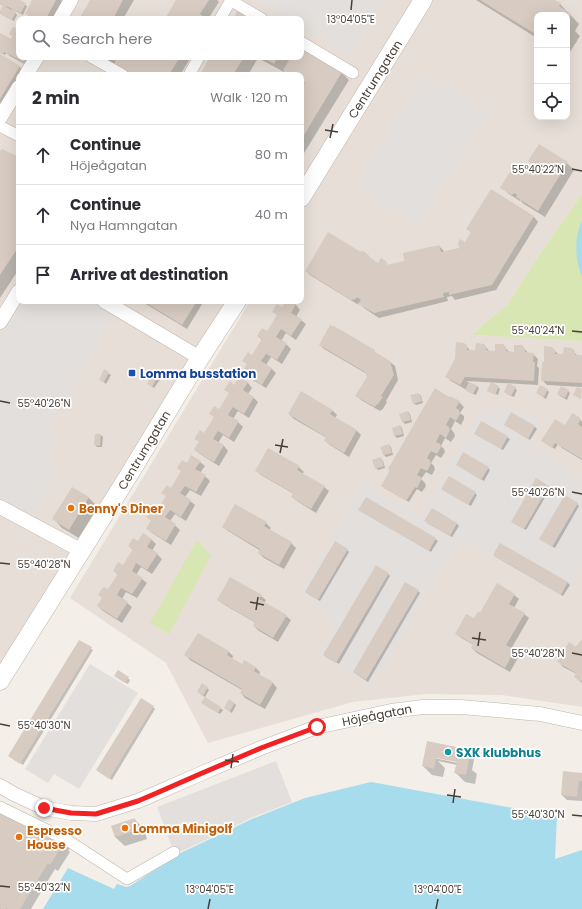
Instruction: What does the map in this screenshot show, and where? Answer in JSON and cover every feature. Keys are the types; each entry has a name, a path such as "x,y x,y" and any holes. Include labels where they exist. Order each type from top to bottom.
{"street":[{"path":"62,16 71,0"},
{"path":"222,16 231,0 257,16"},
{"name":"Centrumgatan","path":"304,193 423,0"},
{"path":"304,44 353,73"},
{"path":"28,72 35,60"},
{"path":"96,60 118,72"},
{"path":"190,72 197,60"},
{"path":"0,118 16,91"},
{"path":"0,126 16,134"},
{"path":"0,322 16,296"},
{"path":"109,304 200,358"},
{"name":"Centrumgatan","path":"0,681 235,304"},
{"path":"0,507 82,551"},
{"name":"Höjeågatan","path":"0,786 44,808 71,813 96,814 138,801 261,748 317,727 391,711 423,707 462,707 540,714 582,723"},
{"path":"0,807 67,840 127,880 174,852"}],"shaded area":[{"path":"0,0 582,0 582,194 537,258 508,304 473,335 582,341 582,707 501,695 426,694 353,702 208,743 166,663 70,598 248,304 304,304 304,72 16,72 16,304 235,304 0,681"},
{"path":"259,0 384,0 351,55 304,27 304,16 285,16"},
{"path":"425,73 488,112 417,226 354,186"},
{"path":"18,304 96,304 114,315 48,430 60,437 48,457 56,475 30,516 0,498 0,335"},
{"path":"510,406 541,421 528,445 582,478 582,570 578,569 562,597 460,539 372,687 318,655 335,623 301,592 362,484 422,516 478,414"},
{"path":"90,664 138,693 79,789 54,774 48,783 25,769"},
{"path":"276,761 292,802 251,818 175,855 157,807"}],"green space":[{"path":"582,194 582,341 472,335 508,304 537,258"},
{"path":"197,540 211,556 169,634 150,623"}],"water":[{"path":"582,220 582,277 576,253 576,244"},
{"path":"371,782 557,816 555,859 582,850 582,909 43,909 68,868 114,889 117,884 126,887 130,886 164,864 164,861 252,819 305,798"}],"building":[{"path":"0,0 20,0 26,3 21,13 6,6 16,12 12,20 0,14 3,5 0,4"},
{"path":"32,0 56,0 48,16 29,16 25,14"},
{"path":"90,0 123,0 115,16 81,16"},
{"path":"176,0 209,0 200,14 203,16 167,16"},
{"path":"480,0 555,0 561,3 559,6 568,12 534,12 534,33"},
{"path":"238,10 248,16 235,16"},
{"path":"13,27 16,28 16,58 4,52 3,54 0,53 0,33 11,39 12,36 9,34"},
{"path":"304,49 342,72 304,135 304,72 287,72 283,70 289,60 304,60"},
{"path":"0,54 20,66 0,99"},
{"path":"118,60 178,60 171,72 127,72 115,65"},
{"path":"208,60 242,60 235,72 202,72"},
{"path":"267,60 276,60 274,64"},
{"path":"539,144 568,162 538,211 516,197 517,195 514,193 512,195 500,188 513,167 519,166 522,171 529,175 535,166 528,161"},
{"path":"2,149 16,156 16,251 0,275 0,151"},
{"path":"491,189 534,216 492,285 449,295 449,292 443,293 444,297 374,313 358,304 361,300 357,297 351,300 305,271 328,232 361,252 361,250 378,263 381,258 386,261 387,265 404,261 403,253 439,245 441,252 459,248 458,243 460,239 465,242 471,232 466,229"},
{"path":"148,304 195,304 182,325"},
{"path":"277,304 282,307 284,304 296,304 291,313 302,319 291,336 281,329 276,337 287,343 277,360 266,354 261,361 272,368 262,385 242,372 247,364 242,361 248,352 252,355 262,339 257,336 262,328 267,331 277,315 272,312"},
{"path":"330,325 375,350 375,352 390,361 394,375 381,396 383,397 375,407 355,396 367,377 365,372 319,345"},
{"path":"456,342 467,345 467,350 475,350 476,343 484,344 486,346 486,350 495,351 495,344 503,344 506,347 506,351 514,352 514,345 522,345 525,352 534,353 534,381 465,377 460,385 445,377 455,359"},
{"path":"544,346 552,347 555,350 555,354 563,354 564,347 572,348 575,351 575,355 582,355 582,383 541,381 542,362 544,362"},
{"path":"104,369 109,372 104,382 99,380"},
{"path":"154,372 159,375 152,387 147,384"},
{"path":"239,377 248,382 243,390 254,397 244,414 233,407 228,415 239,421 229,438 218,431 213,439 224,445 214,462 194,450 199,441 194,439 200,430 204,433 214,417 209,414 214,406 219,409 229,393 224,390 230,381 234,385"},
{"path":"469,382 477,386 473,394 465,390"},
{"path":"491,382 499,386 495,395 487,391"},
{"path":"508,383 516,387 511,396 504,392"},
{"path":"540,385 548,389 544,397 536,393"},
{"path":"561,386 569,390 565,398 557,394"},
{"path":"577,387 582,389 581,399 573,395"},
{"path":"435,388 449,397 450,396 460,401 456,408 459,410 460,414 456,421 450,417 446,425 450,430 446,438 440,434 436,442 440,444 441,447 437,454 431,451 427,458 430,460 431,464 427,471 421,468 417,475 421,477 421,480 417,488 415,487 406,501 381,486 390,470 388,469"},
{"path":"301,391 333,410 330,414 357,430 344,453 324,441 326,437 288,414"},
{"path":"419,393 422,401 413,404 410,395"},
{"path":"408,411 411,420 402,422 399,414"},
{"path":"511,412 535,426 528,439 504,425"},
{"path":"572,413 579,417 580,421 578,424 582,427 582,459 555,443 552,448 541,441 555,419 565,425"},
{"path":"481,421 508,436 501,449 474,434"},
{"path":"400,425 403,434 394,436 392,428"},
{"path":"95,434 101,434 100,446 94,445"},
{"path":"389,444 392,453 383,455 380,447"},
{"path":"268,448 300,466 297,470 325,486 311,509 291,497 293,493 255,471"},
{"path":"463,452 489,467 481,480 456,465"},
{"path":"191,455 201,461 195,469 206,475 196,492 185,486 180,493 191,500 181,517 170,510 165,517 176,524 166,541 146,529 151,520 146,517 152,509 156,512 166,496 161,493 167,485 171,488 181,471 177,468 182,460 187,463"},
{"path":"381,457 384,466 375,469 372,460"},
{"path":"449,476 476,492 468,505 441,489"},
{"path":"536,478 549,486 524,529 511,522"},
{"name":"Benny's Diner","path":"72,487 89,497 69,530 52,519"},
{"path":"565,495 578,503 552,547 539,539"},
{"path":"366,497 436,538 429,551 358,510"},
{"path":"235,504 267,522 264,526 292,542 279,565 258,553 260,549 222,527"},
{"path":"432,508 457,523 450,536 424,521"},
{"path":"143,533 152,539 147,547 158,553 147,570 136,563 132,571 143,578 132,594 121,588 117,595 128,602 117,619 97,606 102,598 98,595 103,587 108,589 118,574 113,571 118,562 123,565 133,549 128,546 133,538 138,541"},
{"path":"335,541 348,549 318,600 305,592"},
{"path":"500,543 568,582 561,595 493,555"},
{"path":"376,565 389,573 336,663 323,655"},
{"path":"230,577 262,595 259,599 287,615 273,638 253,626 255,622 217,600"},
{"path":"405,582 419,590 366,680 353,672"},
{"path":"497,583 515,594 509,604 525,613 506,645 515,650 505,668 471,648 473,644 455,634 466,614 474,618 478,611 480,613"},
{"path":"198,633 229,651 227,655 242,664 244,660 256,667 254,671 273,682 260,705 240,693 242,689 184,655"},
{"path":"79,640 92,647 20,764 8,756"},
{"path":"581,640 582,682 574,677 576,673 557,662 569,642 576,647"},
{"path":"118,670 129,677 125,683 114,676"},
{"path":"202,683 208,687 203,696 197,692"},
{"path":"205,697 221,707 218,713 201,703"},
{"path":"141,698 154,706 109,779 96,770"},
{"path":"229,699 235,703 230,711 224,708"},
{"name":"SXK klubbhus","path":"427,741 471,750 466,775 454,773 457,762 436,758 434,769 422,766"},
{"path":"563,771 582,773 582,781 579,781 577,797 561,795"},
{"path":"0,811 63,844 50,865 48,863 20,909 0,908"},
{"name":"Lomma Minigolf","path":"135,818 138,830 115,837 111,826"}],"place":[{"name":"Lomma busstation","path":"132,373"},
{"name":"Benny's Diner","path":"71,508"},
{"name":"SXK klubbhus","path":"448,752"},
{"name":"Lomma Minigolf","path":"125,828"},
{"name":"Espresso House","path":"19,837"}],"route":[{"path":"44,808 71,813 96,814 138,801 261,748 317,727"}]}
